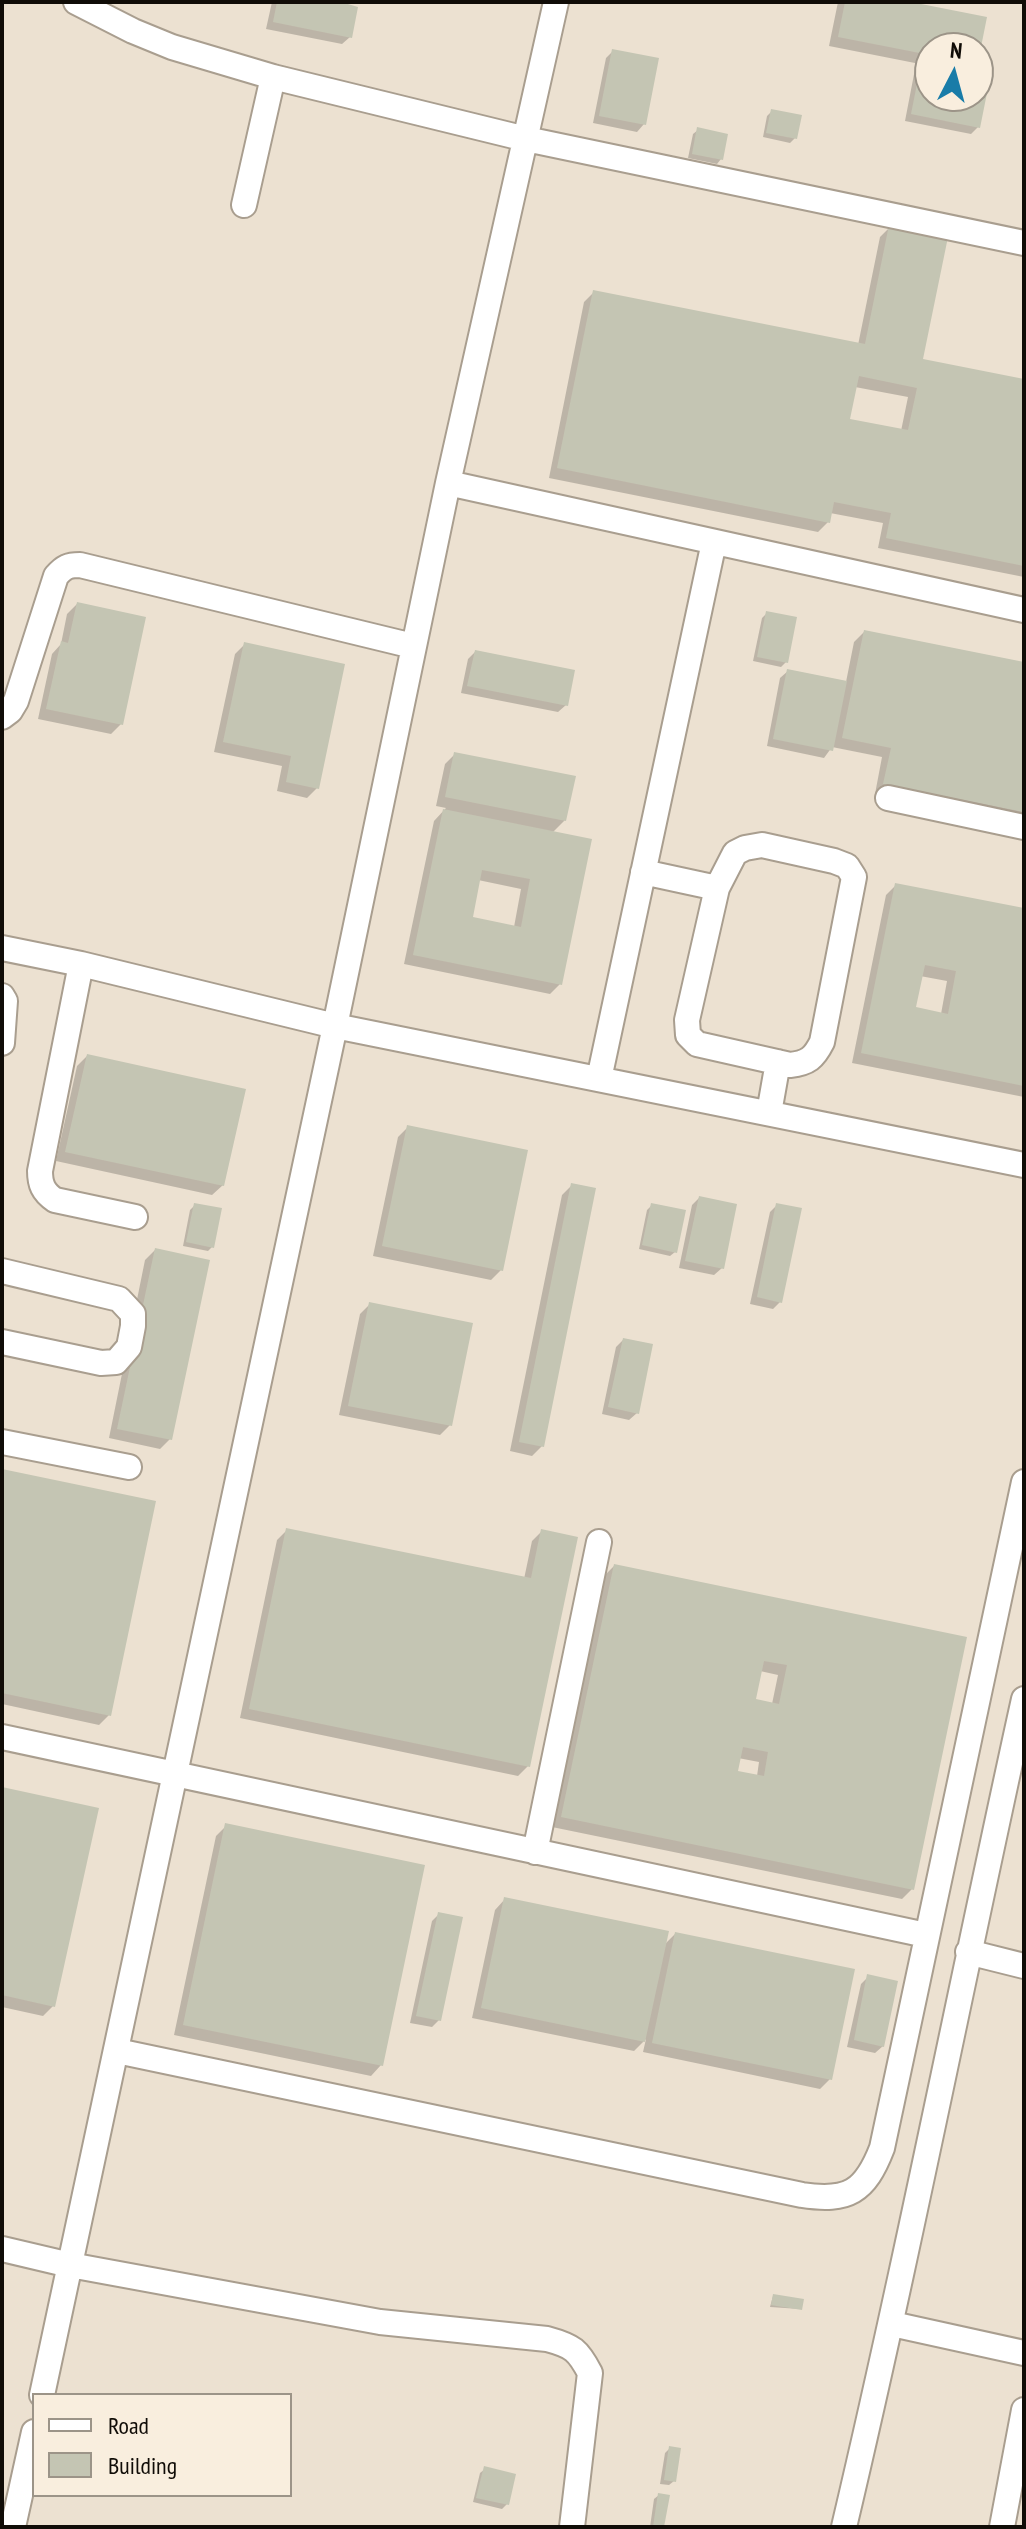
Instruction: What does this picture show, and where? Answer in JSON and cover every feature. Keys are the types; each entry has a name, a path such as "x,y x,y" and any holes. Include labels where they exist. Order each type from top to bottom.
{"street":[{"path":"76,2 172,47 273,77 526,139 1024,243"},
{"path":"42,2393 448,483 556,2"},
{"path":"244,205 273,77"},
{"path":"448,483 1024,610"},
{"path":"599,1079 714,542"},
{"path":"2,717 16,701 56,576 69,565 80,565 413,646"},
{"path":"888,798 1024,827"},
{"path":"762,845 834,861 847,866 854,877 822,1042 816,1055 806,1064 790,1065 697,1044 688,1035 687,1020 717,888 735,853 762,845"},
{"path":"643,872 717,888"},
{"path":"2,948 81,964 335,1026 1024,1165"},
{"path":"81,964 40,1182 45,1193 55,1200 135,1217"},
{"path":"2,996 5,1001 2,1043"},
{"path":"769,1113 778,1062"},
{"path":"2,1271 119,1299 133,1314 133,1326 129,1347 116,1362 101,1363 2,1342"},
{"path":"2,1442 129,1467"},
{"path":"117,2051 739,2183 830,2199 847,2195 866,2178 882,2148 1024,1482"},
{"path":"535,1852 599,1542"},
{"path":"844,2527 892,2324 968,1952 1024,1699"},
{"path":"2,1737 926,1935"},
{"path":"968,1952 1024,1966"},
{"path":"2,2249 70,2265 380,2322 547,2339 566,2344 579,2352 590,2373 572,2527"},
{"path":"892,2324 1024,2353"},
{"path":"1002,2527 1024,2410"},
{"path":"13,2527 32,2441"}],"building":[{"path":"277,2 341,2 358,7 352,38 273,22"},
{"path":"845,2 911,2 987,17 984,32 914,32 914,52 838,37"},
{"path":"612,49 659,58 646,125 599,116"},
{"path":"914,99 914,112 983,112 980,128 911,114"},
{"path":"771,109 802,115 797,139 766,133"},
{"path":"697,127 728,134 723,160 692,154"},
{"path":"889,225 948,237 923,359 1024,379 1024,566 886,538 891,513 834,502 830,523 557,468 593,290 865,344","holes":["859,376 917,388 908,430 850,419"]},
{"path":"77,602 146,617 123,725 46,709 61,641 68,643"},
{"path":"766,611 797,617 788,663 757,657"},
{"path":"864,630 1024,662 1024,812 883,784 891,748 842,738"},
{"path":"244,642 345,664 319,789 286,782 291,756 223,742"},
{"path":"475,650 575,670 568,706 467,686"},
{"path":"787,669 847,681 833,751 773,739"},
{"path":"454,752 576,776 566,821 445,797"},
{"path":"443,809 592,839 562,985 413,955","holes":["482,870 530,879 521,927 473,917"]},
{"path":"895,883 1024,908 1024,1086 861,1053","holes":["925,965 956,971 948,1014 916,1007"]},
{"path":"87,1054 246,1089 224,1186 65,1152"},
{"path":"407,1125 528,1150 503,1271 382,1246"},
{"path":"571,1183 596,1188 544,1447 519,1442"},
{"path":"699,1196 737,1204 724,1269 685,1261"},
{"path":"194,1203 222,1208 214,1248 186,1242"},
{"path":"651,1203 686,1210 677,1253 642,1245"},
{"path":"776,1203 802,1208 782,1303 757,1297"},
{"path":"155,1248 210,1260 172,1440 117,1429"},
{"path":"369,1302 473,1323 452,1426 348,1406"},
{"path":"623,1338 653,1344 639,1414 608,1407"},
{"path":"2,1469 156,1501 111,1716 2,1693"},
{"path":"286,1528 531,1578 541,1529 578,1537 530,1767 249,1709"},
{"path":"614,1564 967,1637 914,1890 561,1817","holes":["764,1661 787,1665 779,1704 756,1699","743,1747 768,1752 764,1776 738,1771"]},
{"path":"2,1787 99,1808 55,2007 2,1995"},
{"path":"225,1823 425,1865 383,2066 183,2025"},
{"path":"504,1897 669,1931 645,2042 481,2008"},
{"path":"438,1912 463,1917 441,2021 416,2016"},
{"path":"675,1932 855,1969 832,2080 652,2043"},
{"path":"867,1974 898,1981 884,2047 854,2040"},
{"path":"773,2294 804,2299 802,2310 771,2305"},
{"path":"669,2446 681,2448 676,2482 664,2480"},
{"path":"484,2466 516,2474 509,2505 476,2498"},
{"path":"658,2493 670,2495 664,2527 653,2527"}]}
